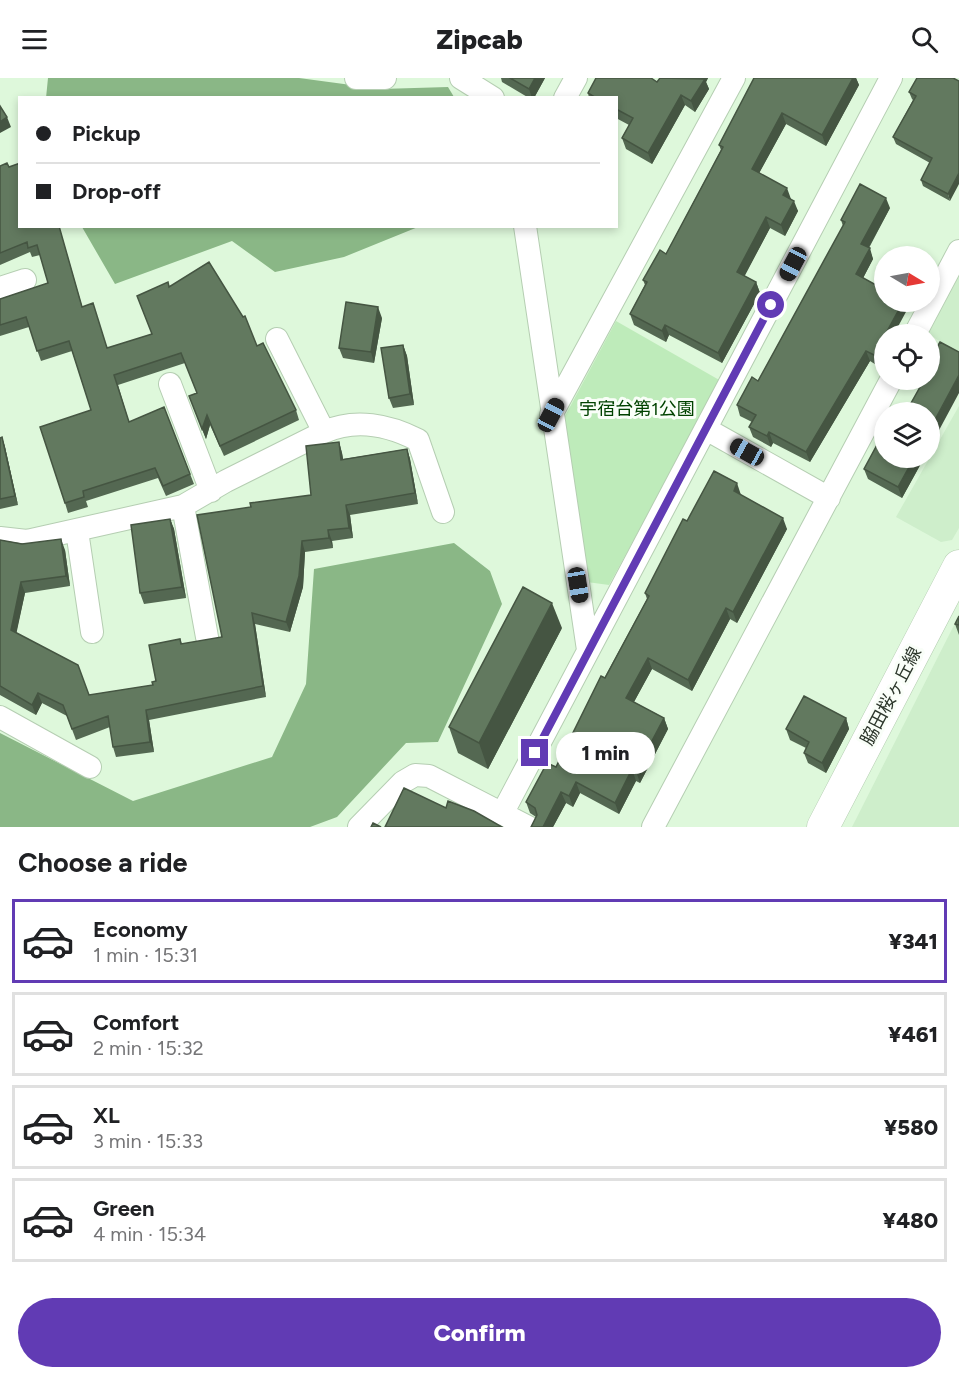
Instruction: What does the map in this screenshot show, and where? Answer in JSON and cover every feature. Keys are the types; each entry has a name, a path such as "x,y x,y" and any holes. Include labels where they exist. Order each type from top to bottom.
{"street":[{"path":"356,78 385,78"},
{"path":"461,78 490,96"},
{"path":"566,96 576,78"},
{"path":"551,415 734,78"},
{"path":"502,814 891,78"},
{"path":"525,228 551,415 588,650"},
{"path":"920,324 959,251"},
{"path":"0,288 24,280"},
{"path":"277,339 324,432"},
{"path":"170,384 211,491"},
{"path":"652,827 886,390"},
{"path":"0,538 27,541 183,506 337,426 395,428 418,440 443,512"},
{"path":"706,429 829,498"},
{"path":"183,506 207,637"},
{"path":"77,531 92,632"},
{"name":"脇田桜ヶ丘線","path":"823,827 959,566"},
{"path":"0,717 90,767"},
{"path":"359,827 403,782 415,774 429,776 528,827"}],"shaded area":[{"path":"48,78 299,78 381,89 448,87 453,96 46,96"},
{"path":"83,228 416,228 344,257 275,272 232,241 115,284"},
{"path":"959,276 959,353 940,341 940,324 933,324"},
{"path":"959,406 959,528 952,540 941,542 896,517 924,468 940,468 940,439"},
{"path":"454,543 490,571 502,604 438,742 406,743 337,817 310,827 0,827 0,733 133,801 272,757 306,684 314,569"},
{"path":"959,615 959,827 852,827 948,637"}],"green space":[{"name":"宇宿台第1公園","path":"616,321 721,381 609,585 587,582 564,418"}],"building":[{"path":"510,78 535,78 529,89"},
{"path":"596,78 651,78 657,82 660,78 705,79 691,101 681,95 648,153 622,138 633,118 618,110 618,96 593,96 588,93"},
{"path":"754,78 853,78 822,135 782,113 752,169 787,188 783,195 794,201 781,225 766,217 737,272 756,282 718,353 665,325 662,331 630,314 647,282 643,280 660,250 666,254 723,147 719,145"},
{"path":"917,78 953,78 959,81 959,173 948,194 921,180 932,158 893,137 916,96 909,92"},
{"path":"0,106 7,117 0,122"},
{"path":"7,163 9,167 18,164 18,228 60,228 82,307 93,303 107,348 152,334 137,296 168,282 169,287 209,262 243,317 245,316 257,346 263,343 296,410 220,446 207,415 202,429 189,396 197,393 181,353 114,375 129,422 164,407 190,474 163,486 155,468 83,491 84,497 65,503 40,427 91,410 69,341 37,351 26,317 0,325 0,299 48,283 37,245 28,248 27,242 0,253 0,166"},
{"path":"860,184 886,198 861,244 870,248 856,274 874,284 874,312 898,312 891,324 874,324 874,355 866,351 806,452 769,432 767,436 749,427 756,415 737,405 752,377 758,381 845,222 841,220"},
{"path":"346,302 378,307 371,352 339,348"},
{"path":"940,342 959,352 959,375 940,410 940,402 912,402 918,390 940,390"},
{"path":"403,345 410,394 389,398 381,348"},
{"path":"2,437 15,496 0,499 0,438"},
{"path":"339,442 341,460 407,449 415,493 346,505 349,528 328,530 329,538 302,541 299,576 286,622 252,613 263,686 146,710 150,742 113,747 108,716 72,729 63,705 38,693 32,705 0,686 0,540 22,544 61,539 66,576 21,582 11,630 78,665 89,695 153,685 152,682 156,681 149,645 180,639 181,644 222,637 197,515 251,507 250,503 311,495 306,446"},
{"path":"874,450 874,468 908,468 898,487 864,469"},
{"path":"714,471 737,483 734,491 783,518 733,612 726,608 688,680 648,658 626,698 664,718 636,771 632,769 615,803 576,782 569,796 561,792 543,827 531,827 537,815 535,808 526,802 547,763 556,767 601,676 605,678 649,596 645,593 683,519 687,521"},
{"path":"170,519 182,587 140,593 131,525"},
{"path":"523,587 552,603 479,743 449,727"},
{"path":"804,696 846,718 822,763 804,753 809,742 786,729"},
{"path":"404,788 446,808 448,801 474,811 502,827 385,827"}],"route":[{"path":"535,753 771,305"}]}
